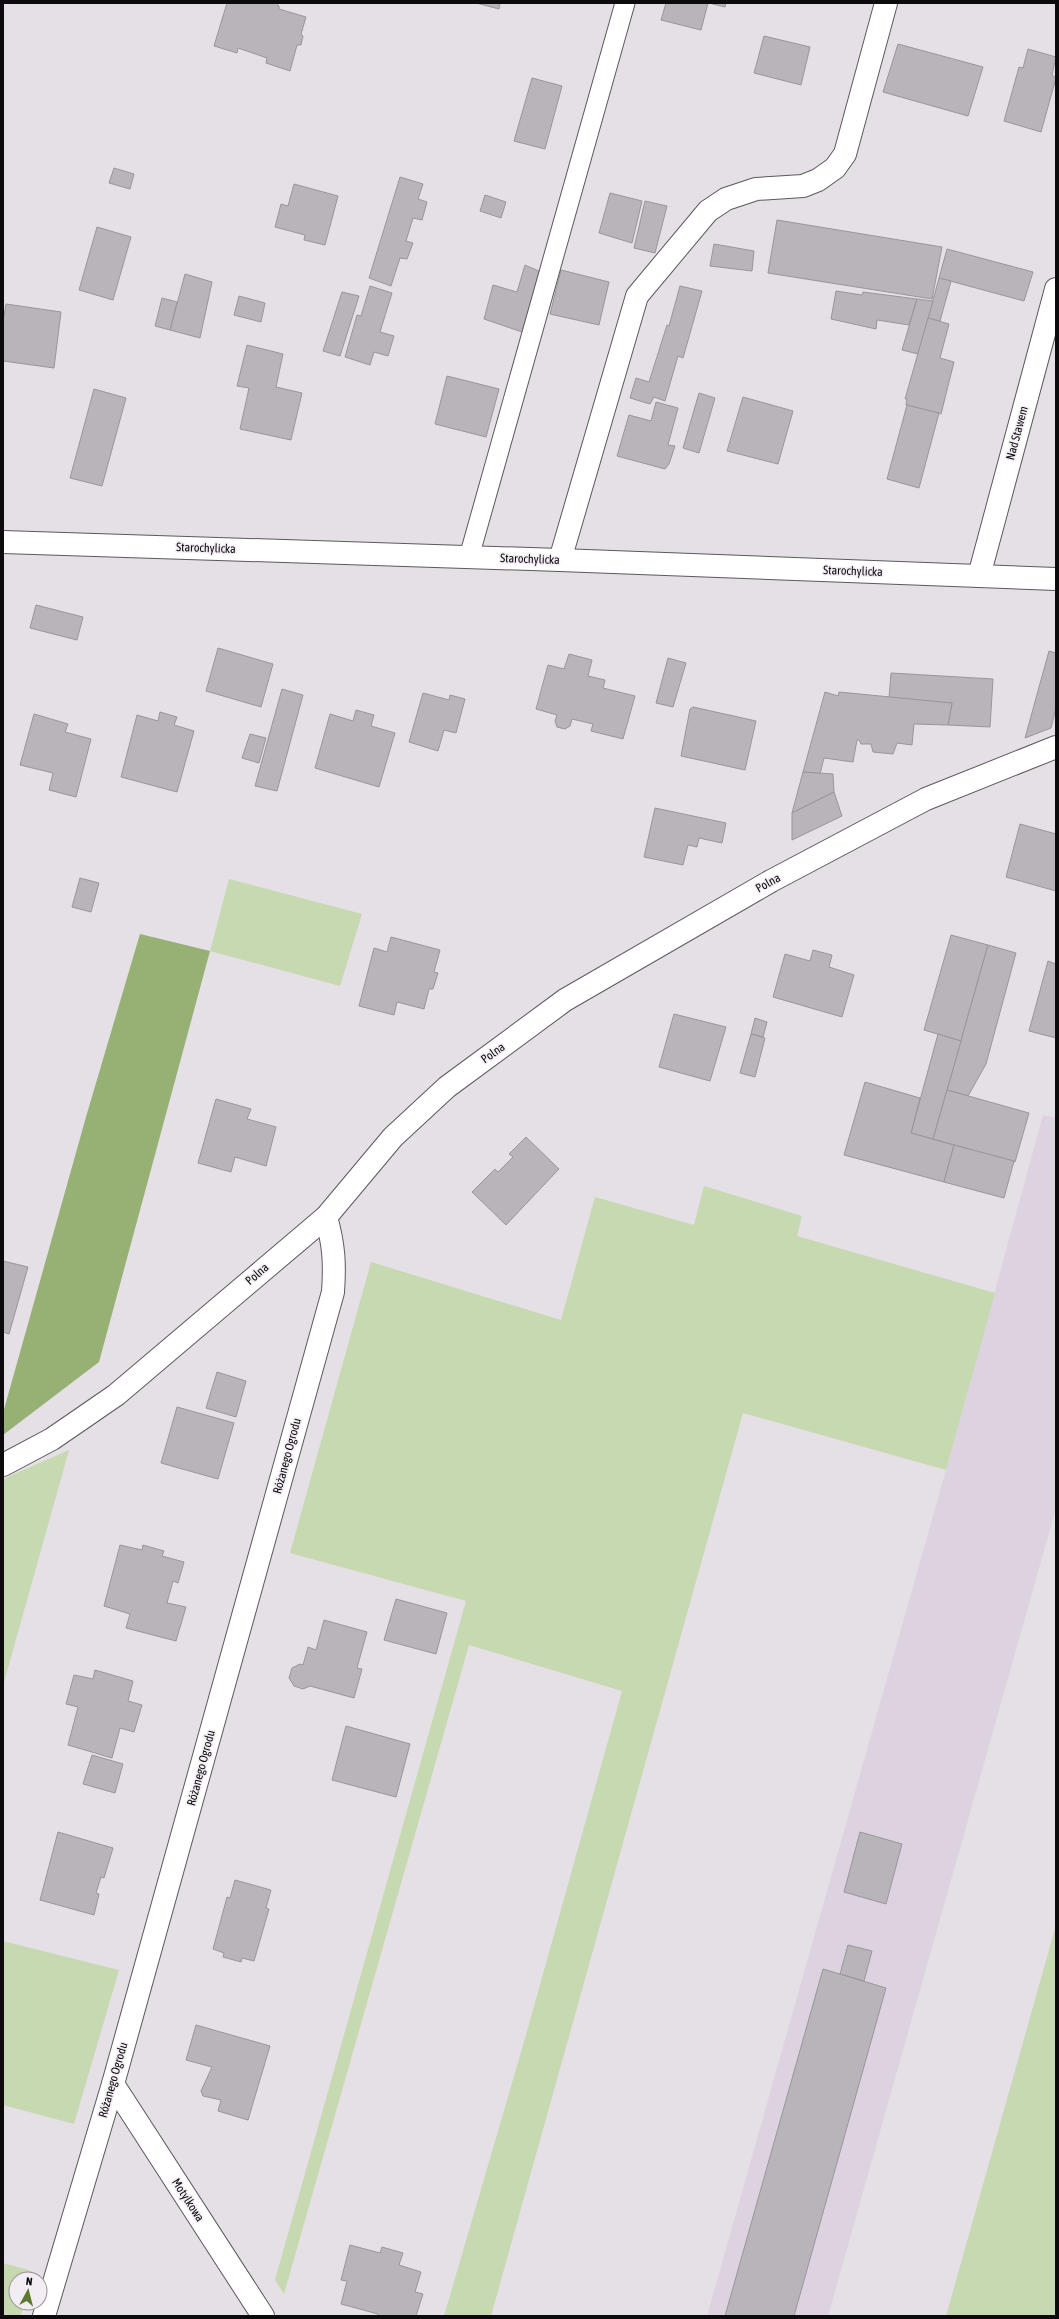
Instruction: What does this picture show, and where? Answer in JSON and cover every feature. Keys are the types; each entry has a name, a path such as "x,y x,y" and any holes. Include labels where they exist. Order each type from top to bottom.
{"street":[{"path":"560,560 637,296 708,211 726,200 756,189 803,186 818,180 835,168 845,154 886,3"},
{"name":"Nad Stawem","path":"979,576 1056,289"},
{"name":"Starochylicka","path":"3,542 560,560 1056,579"},
{"name":"Polna","path":"3,1466 52,1439 116,1395 326,1217 393,1137 446,1087 565,1000 758,888 926,799 1056,747"},
{"name":"Różanego Ogrodu","path":"44,2316 113,2084 333,1292 333,1241 326,1217"},
{"name":"Motylkowa","path":"113,2084 263,2316"}],"lane":[{"path":"469,557 625,3"}],"shaded area":[{"path":"1043,1115 1056,1118 1056,1508 828,2316 707,2316 946,1470"}],"green space":[{"path":"229,879 362,914 340,986 210,951"},
{"path":"140,934 210,951 99,1362 3,1435 3,1413 86,1117"},
{"path":"704,1186 802,1216 797,1236 995,1293 946,1470 743,1413 491,2316 444,2316 524,2042 622,1691 469,1645 284,2294 275,2280 466,1601 290,1553 371,1262 561,1320 595,1197 694,1225"},
{"path":"69,1450 3,1686 3,1479"},
{"path":"1056,1925 1056,2316 946,2316"},
{"path":"3,1941 119,1970 74,2124 3,2105"},
{"path":"3,2263 32,2271 8,2271 8,2311 22,2311 21,2316 3,2316"}],"building":[{"path":"227,3 276,3 279,6 279,9 306,17 301,34 303,36 301,45 297,45 290,71 266,63 267,58 238,48 237,53 214,46"},
{"path":"476,3 500,3 499,9"},
{"path":"666,3 708,3 701,30 661,20"},
{"path":"709,3 726,3 725,7"},
{"path":"764,36 810,47 801,85 754,73"},
{"path":"898,44 983,67 968,116 883,92"},
{"path":"1028,49 1056,57 1052,75 1056,78 1041,132 1004,121 1019,67 1023,68"},
{"path":"532,78 562,86 545,149 514,141"},
{"path":"114,168 134,174 130,189 109,183"},
{"path":"400,177 423,184 418,199 427,202 422,220 413,218 406,241 413,243 407,259 400,258 391,286 369,278"},
{"path":"294,184 338,196 325,245 304,240 305,235 275,227 281,204 288,206"},
{"path":"610,193 642,201 632,243 599,233"},
{"path":"485,195 506,202 501,218 480,211"},
{"path":"645,201 667,206 655,253 634,248"},
{"path":"777,220 942,247 932,299 768,273"},
{"path":"97,227 131,237 113,300 79,290"},
{"path":"714,244 754,251 752,271 710,266"},
{"path":"947,249 1033,272 1024,301 939,278"},
{"path":"525,265 541,272 522,332 484,319 493,285 517,292"},
{"path":"561,270 609,282 599,325 550,314"},
{"path":"185,274 212,282 200,338 170,330"},
{"path":"939,278 951,281 940,321 928,318"},
{"path":"370,286 392,293 380,332 394,336 388,356 374,352 370,365 345,357 357,315 361,316"},
{"path":"680,286 702,291 683,358 678,356 665,401 654,397 650,404 630,398 636,378 649,382 667,325 669,326"},
{"path":"836,291 862,295 863,292 917,299 909,325 877,320 876,329 831,319"},
{"path":"342,292 359,296 340,356 323,351"},
{"path":"239,296 265,303 261,322 234,315"},
{"path":"162,298 177,302 170,330 155,326"},
{"path":"917,299 933,301 918,354 902,350"},
{"path":"6,304 61,312 54,368 3,361 3,322"},
{"path":"928,318 949,324 940,358 954,362 941,414 906,405 907,399 905,399"},
{"path":"247,345 283,354 276,387 302,393 291,440 240,429 249,388 237,386"},
{"path":"447,376 499,389 486,437 435,424"},
{"path":"94,389 126,398 102,486 70,478"},
{"path":"699,393 715,398 699,453 683,448"},
{"path":"743,397 793,411 778,464 727,451"},
{"path":"656,402 678,408 668,445 675,446 669,464 665,469 617,456 629,415 651,421"},
{"path":"907,405 939,413 919,488 887,479"},
{"path":"36,605 83,617 77,640 30,628"},
{"path":"218,648 273,664 261,707 206,691"},
{"path":"1049,651 1056,653 1056,708 1051,728 1025,738"},
{"path":"569,654 592,660 588,676 605,680 603,688 635,696 623,739 591,731 593,724 572,719 570,726 565,729 557,727 555,721 557,715 536,709 548,665 564,669"},
{"path":"668,658 686,663 673,707 656,703"},
{"path":"891,673 993,679 990,727 948,725 952,703 889,698"},
{"path":"282,689 303,695 277,791 255,786"},
{"path":"825,692 838,696 839,692 952,703 948,725 914,724 912,745 897,743 893,754 873,752 871,744 861,744 859,740 857,740 853,762 824,758 820,774 803,772"},
{"path":"423,693 449,700 450,695 465,699 456,733 444,730 438,751 409,742"},
{"path":"693,707 756,721 745,770 681,756 690,709"},
{"path":"356,710 374,715 371,726 395,733 379,787 315,768 330,714 353,721"},
{"path":"160,712 177,717 174,725 194,731 177,792 121,777 137,715 158,721"},
{"path":"34,714 68,724 65,732 91,739 76,797 49,790 53,773 20,765"},
{"path":"250,734 266,738 259,763 242,758"},
{"path":"803,772 833,774 834,792 792,813"},
{"path":"834,792 842,816 792,840 792,813"},
{"path":"655,808 726,823 722,843 699,838 697,847 688,845 683,865 644,857"},
{"path":"1020,824 1056,834 1056,891 1006,877"},
{"path":"80,878 99,883 91,912 72,907"},
{"path":"951,935 988,945 961,1041 924,1030"},
{"path":"391,937 440,950 434,972 438,973 433,989 429,989 424,1009 397,1002 394,1015 359,1006 374,948 387,952"},
{"path":"988,945 1016,953 986,1064 968,1096 947,1090"},
{"path":"813,950 832,955 829,967 854,975 842,1017 773,997 785,954 810,961"},
{"path":"1048,961 1056,964 1056,1038 1029,1031"},
{"path":"674,1014 726,1027 710,1081 659,1067"},
{"path":"755,1018 767,1022 763,1037 751,1034"},
{"path":"751,1034 765,1038 755,1077 740,1073"},
{"path":"938,1034 961,1041 933,1139 911,1133"},
{"path":"865,1082 920,1098 911,1133 954,1145 944,1182 844,1155"},
{"path":"947,1090 1029,1113 1015,1162 933,1139"},
{"path":"216,1099 251,1109 247,1119 276,1127 266,1166 235,1157 231,1172 198,1163"},
{"path":"526,1137 559,1169 506,1225 472,1192 495,1169 498,1172 513,1157 509,1154"},
{"path":"954,1145 1014,1161 1004,1198 944,1182"},
{"path":"3,1261 28,1267 9,1334 3,1332"},
{"path":"217,1372 246,1381 236,1417 206,1408"},
{"path":"177,1407 234,1423 218,1479 161,1463"},
{"path":"120,1545 142,1550 143,1545 164,1551 162,1556 184,1562 178,1583 173,1581 167,1603 186,1607 176,1641 126,1628 130,1614 104,1606"},
{"path":"396,1599 447,1613 436,1654 384,1640"},
{"path":"324,1620 367,1632 357,1668 362,1669 354,1698 310,1686 303,1689 294,1686 289,1678 292,1668 300,1664 303,1665 308,1647 316,1650"},
{"path":"95,1670 133,1681 128,1701 142,1705 134,1732 120,1728 112,1758 68,1745 78,1707 66,1704 74,1675 93,1679"},
{"path":"346,1726 410,1744 396,1797 332,1780"},
{"path":"92,1755 123,1764 115,1793 83,1784"},
{"path":"58,1832 113,1848 104,1878 101,1877 96,1893 99,1894 94,1915 40,1900"},
{"path":"860,1832 902,1844 886,1904 844,1892"},
{"path":"235,1880 271,1890 266,1908 269,1909 254,1961 242,1958 241,1962 223,1957 224,1953 213,1949 227,1897 230,1898"},
{"path":"848,1945 872,1951 864,1981 840,1974"},
{"path":"823,1969 886,1988 794,2316 725,2316"},
{"path":"196,2025 270,2046 248,2120 218,2111 221,2100 203,2096 201,2091 212,2067 186,2060"},
{"path":"350,2245 380,2253 382,2247 403,2253 399,2265 421,2272 415,2292 423,2294 416,2316 378,2316 378,2314 341,2304 347,2281 341,2280"}]}
